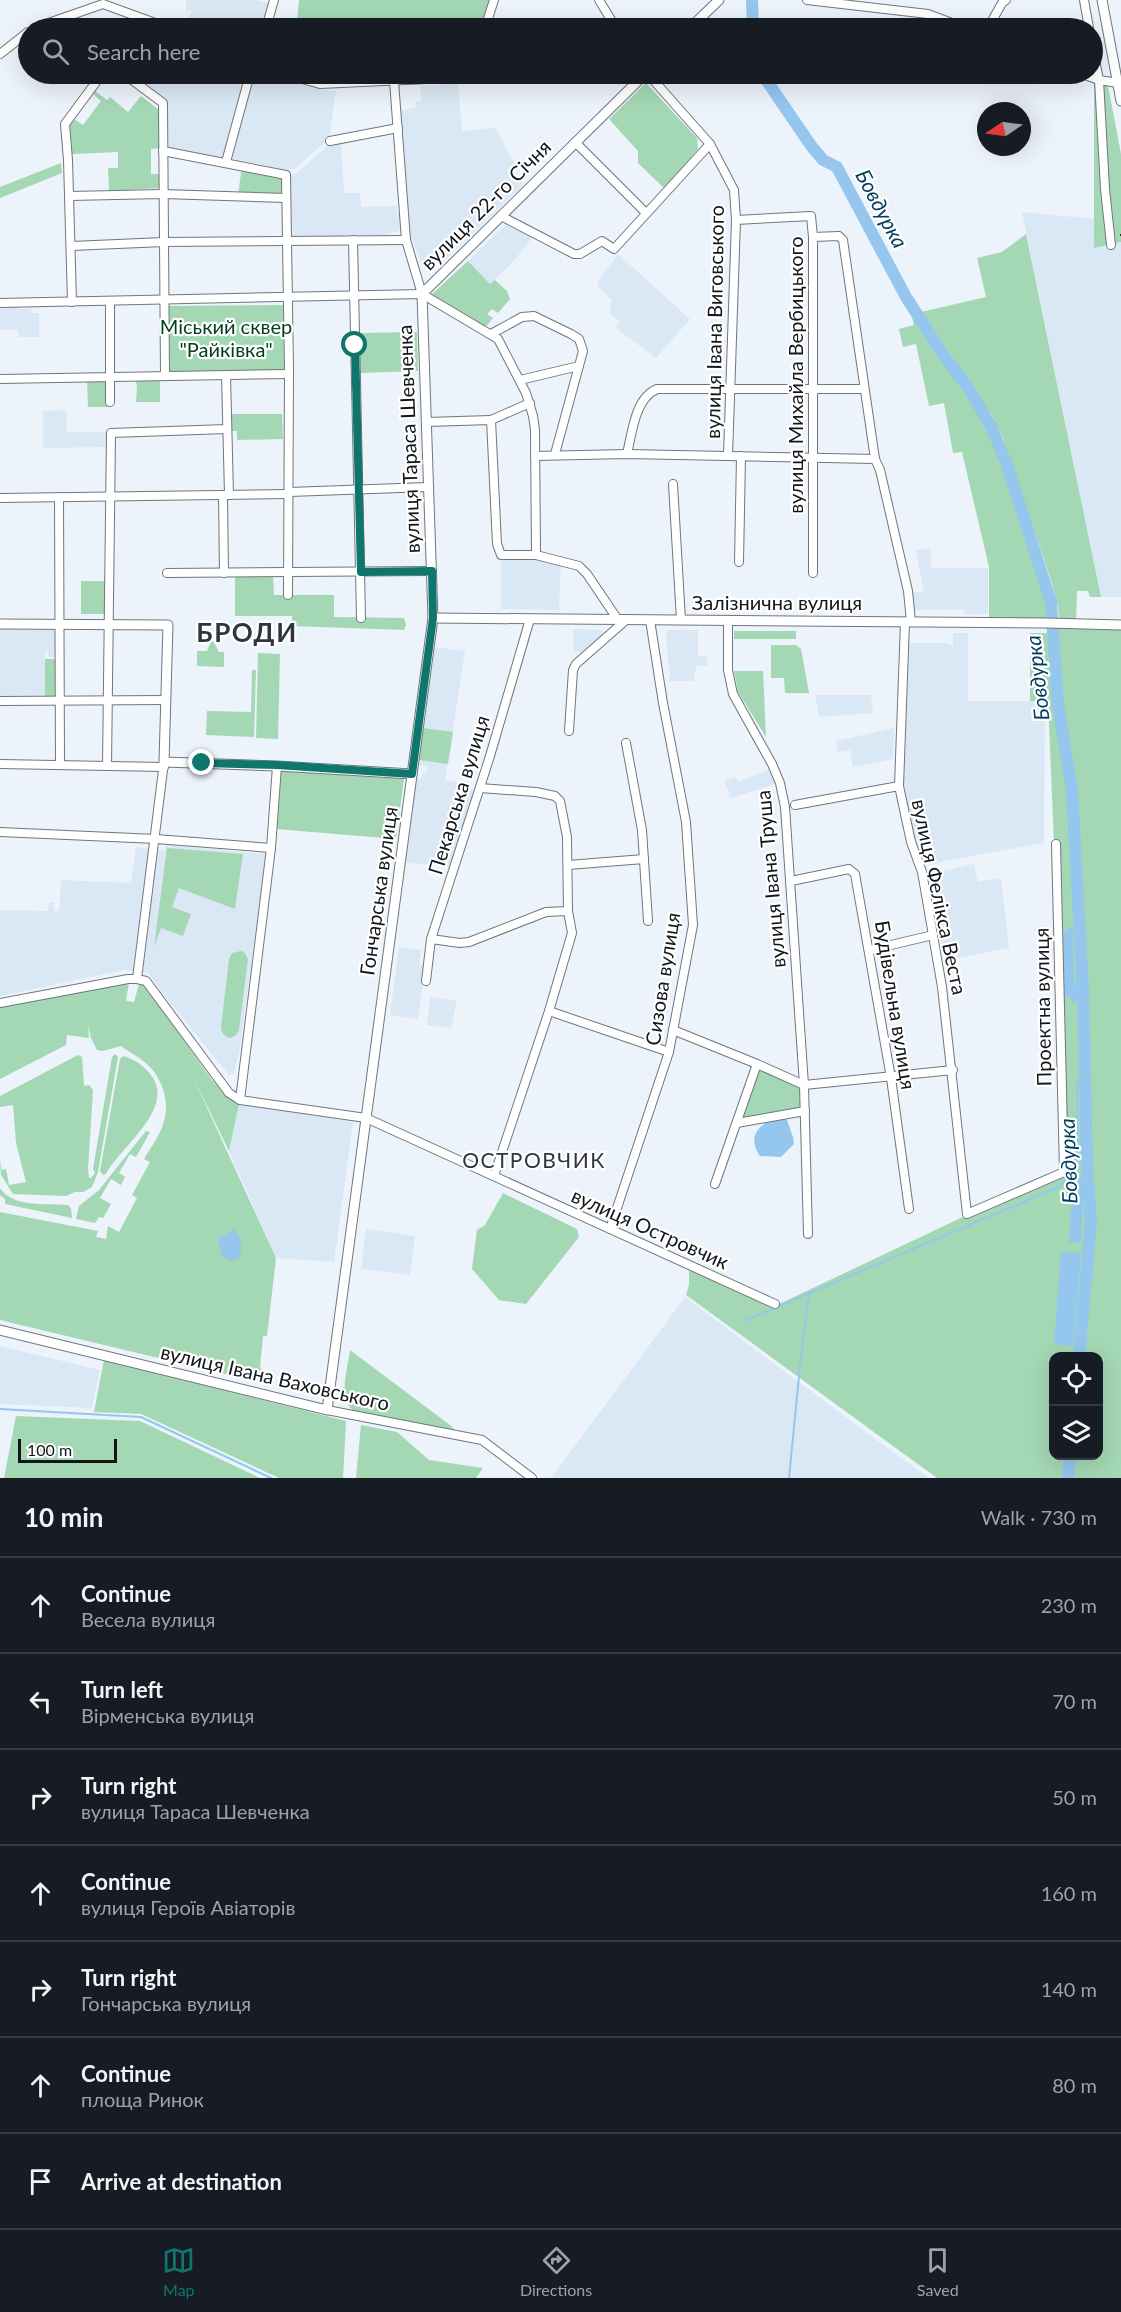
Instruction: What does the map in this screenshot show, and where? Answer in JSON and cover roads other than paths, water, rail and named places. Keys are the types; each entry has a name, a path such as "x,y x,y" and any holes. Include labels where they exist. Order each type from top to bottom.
{"main road":[{"path":"700,18 719,0"},
{"path":"1102,0 1121,101"},
{"name":"вулиця 22-го Січня","path":"422,294 635,84"},
{"name":"вулиця Тараса Шевченка","path":"412,774 433,618 422,294"},
{"name":"Залізнична вулиця","path":"433,618 1121,625"},
{"path":"0,624 168,625 164,765 277,765 412,774"},
{"name":"Гончарська вулиця","path":"327,1410 412,774"},
{"name":"вулиця Івана Ваховського","path":"0,1330 327,1410"}],"street":[{"path":"269,18 274,0"},
{"path":"488,18 494,0"},
{"path":"599,0 610,18"},
{"path":"807,0 928,14 939,18"},
{"path":"994,18 1006,0"},
{"path":"1084,0 1087,18"},
{"path":"63,18 103,2 144,18"},
{"path":"0,54 18,40"},
{"path":"1103,81 1118,83"},
{"path":"72,302 66,121 93,84"},
{"path":"137,84 163,103 165,376"},
{"path":"226,162 247,84"},
{"path":"394,84 406,240 422,294 498,339 530,403 535,429 536,555"},
{"name":"вулиця Івана Виговського","path":"654,84 710,144 734,190 736,220 728,456"},
{"path":"1099,84 1105,189 1111,244"},
{"path":"330,141 398,128"},
{"path":"575,142 646,213"},
{"path":"501,216 574,254 580,254 602,241 614,249 710,144"},
{"path":"163,151 286,175 289,374 288,595"},
{"path":"69,196 163,194 285,198"},
{"name":"вулиця Михайла Вербицького","path":"736,220 811,216 813,237 813,573"},
{"name":"вулиця Фелікса Веста","path":"813,237 839,236 843,240 875,459 880,470 908,591 899,786 911,842 922,872 942,987 953,1070 967,1214"},
{"path":"353,240 361,618"},
{"path":"71,246 164,242 406,240"},
{"name":"вулиця 22-го Січня","path":"0,303 422,294"},
{"path":"110,301 111,402"},
{"path":"491,334 522,317 534,316 579,339 583,351 555,454"},
{"path":"520,380 579,366"},
{"path":"0,379 289,374"},
{"path":"224,573 226,375"},
{"path":"627,454 636,416 645,396 657,389 864,389"},
{"path":"426,422 491,420 530,403"},
{"path":"491,420 496,544 501,555 536,555 579,566 622,620 573,670 569,731"},
{"path":"107,766 111,433 227,429"},
{"path":"536,456 627,454 875,459"},
{"path":"739,562 741,456"},
{"path":"673,484 681,620"},
{"path":"0,498 226,495 429,487"},
{"path":"59,497 60,765"},
{"path":"167,573 432,571"},
{"name":"Пекарська вулиця","path":"426,981 431,939 480,788 530,619"},
{"name":"Сизова вулиця","path":"610,1229 669,1052 693,925 686,822 650,620"},
{"name":"вулиця Івана Труша","path":"729,621 728,670 733,694 758,736 780,783 785,807 804,1085 808,1234"},
{"path":"0,701 166,700"},
{"path":"626,743 642,830 648,921"},
{"path":"0,764 164,765 137,979"},
{"path":"0,1003 128,979 146,981 215,1077 229,1093 240,1100 271,848 277,765"},
{"path":"795,805 899,786"},
{"path":"480,788 536,792 555,796 560,801 567,837 567,911 572,933 549,1011 494,1176"},
{"path":"0,832 156,839 271,848"},
{"name":"Проектна вулиця","path":"967,1214 1064,1172 1056,844"},
{"path":"568,865 644,859"},
{"name":"Будівельна вулиця","path":"791,882 849,869 855,874 891,1078 909,1209"},
{"path":"431,939 469,942 546,912 567,911"},
{"path":"870,950 933,935"},
{"path":"549,1011 669,1052"},
{"path":"673,1030 804,1085 953,1070"},
{"path":"715,1184 758,1064"},
{"name":"вулиця Островчик","path":"240,1100 366,1118 775,1304"},
{"path":"736,1123 805,1111"},
{"name":"вулиця Івана Ваховського","path":"327,1410 482,1440 532,1478"}],"water":[{"path":"1070,926 1073,928 1074,981 1077,1001 1074,1003 1069,996 1064,996 1064,932"},
{"path":"776,1119 787,1120 794,1144 781,1157 760,1156 754,1143 756,1133 764,1124"},
{"path":"1073,1179 1084,1179 1081,1243 1069,1242"},
{"path":"232,1229 239,1237 241,1249 240,1257 232,1261 222,1257 218,1240 219,1237 228,1235"},
{"path":"1061,1251 1081,1253 1073,1346 1054,1344"}],"waterway":[{"name":"Бовдурка","path":"752,0 753,18"},
{"name":"Бовдурка","path":"769,84 812,147 823,160 837,167 906,297 946,359 967,386 991,426 1007,465 1051,602 1058,705 1072,790 1083,990 1087,1169 1091,1221 1079,1352"},
{"path":"744,1321 1061,1186 1078,1155 1077,1082 1085,1079"},
{"path":"789,1478 809,1293"},
{"path":"0,1409 141,1417 271,1478"},
{"name":"Бовдурка","path":"1068,1478 1070,1460"}],"district":[{"name":"БРОДИ","path":"247,633"},
{"name":"ОСТРОВЧИК","path":"534,1161"}],"park label":[{"name":"Міський сквер \"Райківка\"","path":"226,338"}]}
